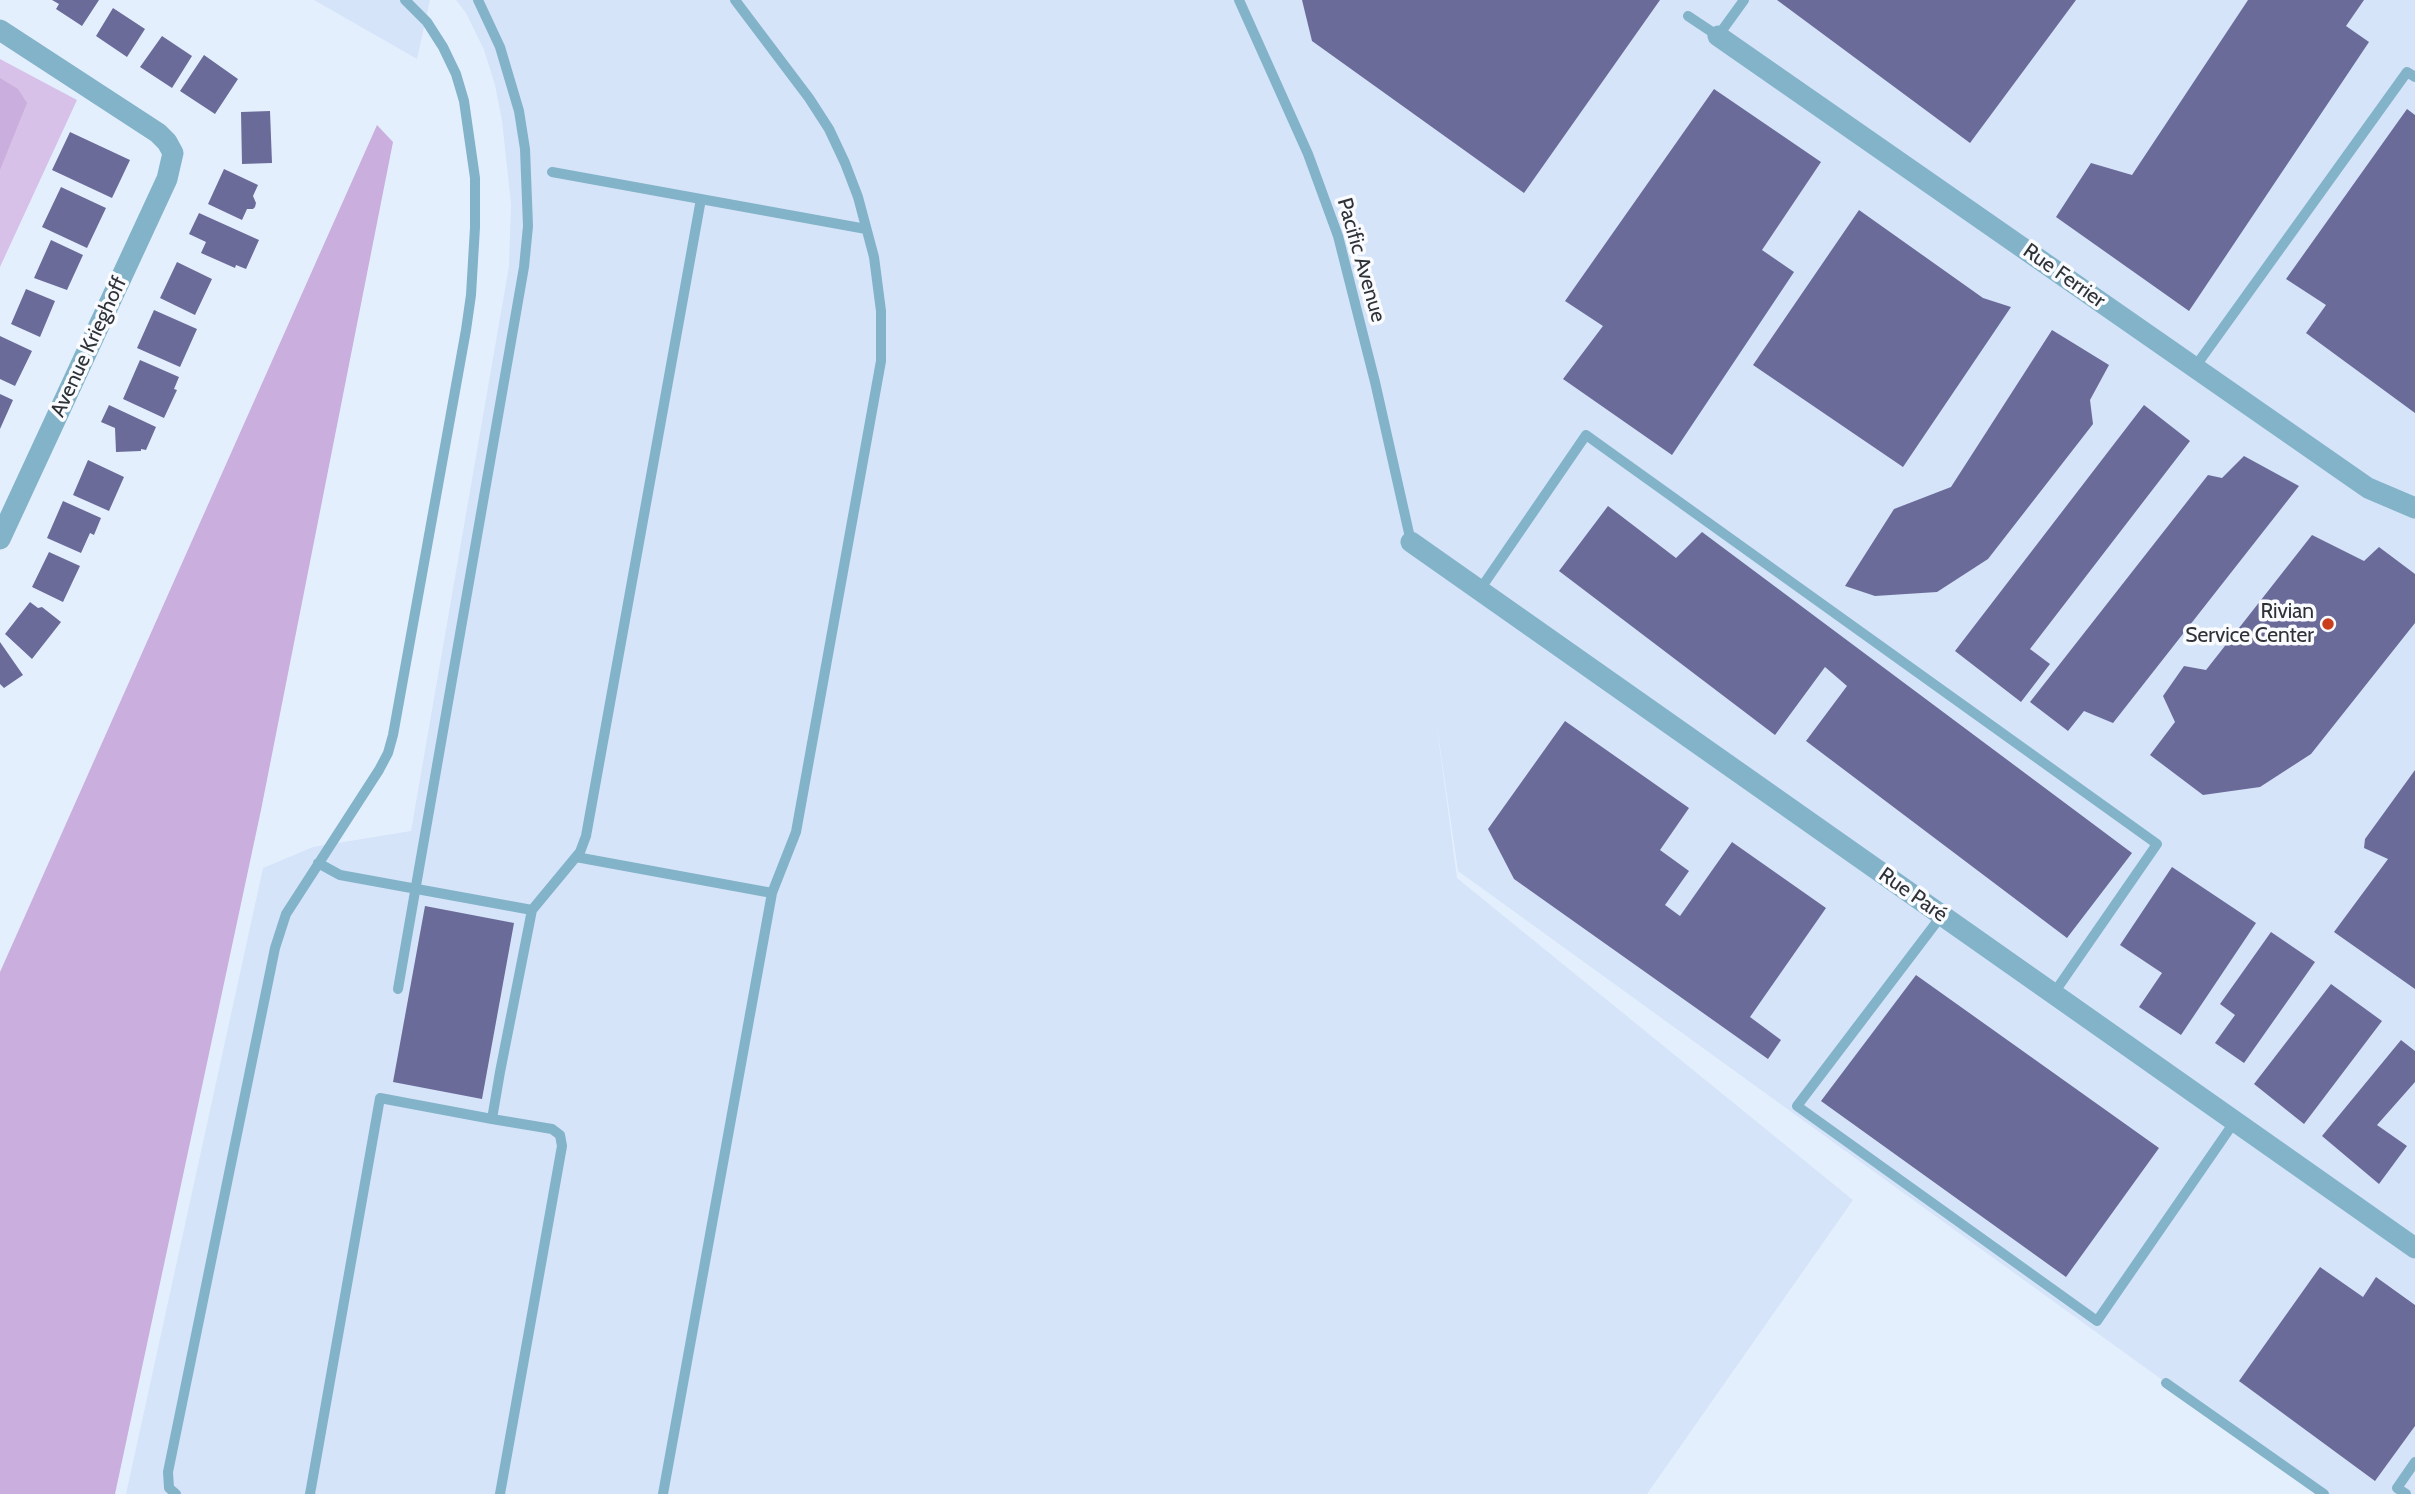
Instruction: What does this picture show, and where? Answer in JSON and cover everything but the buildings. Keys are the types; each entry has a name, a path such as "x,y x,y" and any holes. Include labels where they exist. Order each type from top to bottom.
{"street":[{"name":"Avenue Krieghoff","path":"0,30 158,133 173,153 167,179 0,539"},
{"name":"Rue Ferrier","path":"1718,36 2368,488 2415,509"},
{"name":"Rue Paré","path":"1411,542 2415,1248"}],"lane":[{"path":"176,1494 169,1488 168,1472 275,948 286,914 379,770 393,735 471,295 475,178 464,102 456,74 443,47 427,22 405,0"},
{"path":"398,989 522,281 528,226 526,160 519,111 500,47 490,20 478,0"},
{"path":"663,1494 772,893 796,832 881,361 881,311 874,257 854,186 829,129 735,0"},
{"name":"Pacific Avenue","path":"1239,0 1308,154 1338,236 1375,382 1411,542"},
{"path":"1688,16 1718,36 1744,0"},
{"path":"2195,367 2407,72 2415,77"},
{"path":"552,172 866,229"},
{"path":"492,1119 532,910 576,857 586,836 701,199"},
{"path":"1479,590 1586,435 2157,844 2054,993"},
{"path":"576,857 772,893"},
{"path":"318,863 340,875 532,910"},
{"path":"1942,915 1797,1106 2097,1321 2235,1121"},
{"path":"310,1494 380,1098 551,1129 560,1135 562,1146 500,1494"},
{"path":"2166,1383 2324,1494"},
{"path":"2399,1492 2415,1462"}],"shaded area":[{"path":"314,0 430,0 417,59"},
{"path":"456,0 2415,0 2415,1494 2320,1494 1458,871 1435,713 1457,878 1853,1200 1647,1494 126,1494 263,868 313,847 411,831 509,266 511,204 502,121 495,85 484,50 466,13"},
{"path":"0,59 77,100 0,267"},
{"path":"0,78 18,89 27,103 0,170"},
{"path":"377,125 393,142 261,810 115,1494 0,1494 0,972"}],"place":[{"name":"Rivian Service Center","path":"2328,624"}]}
